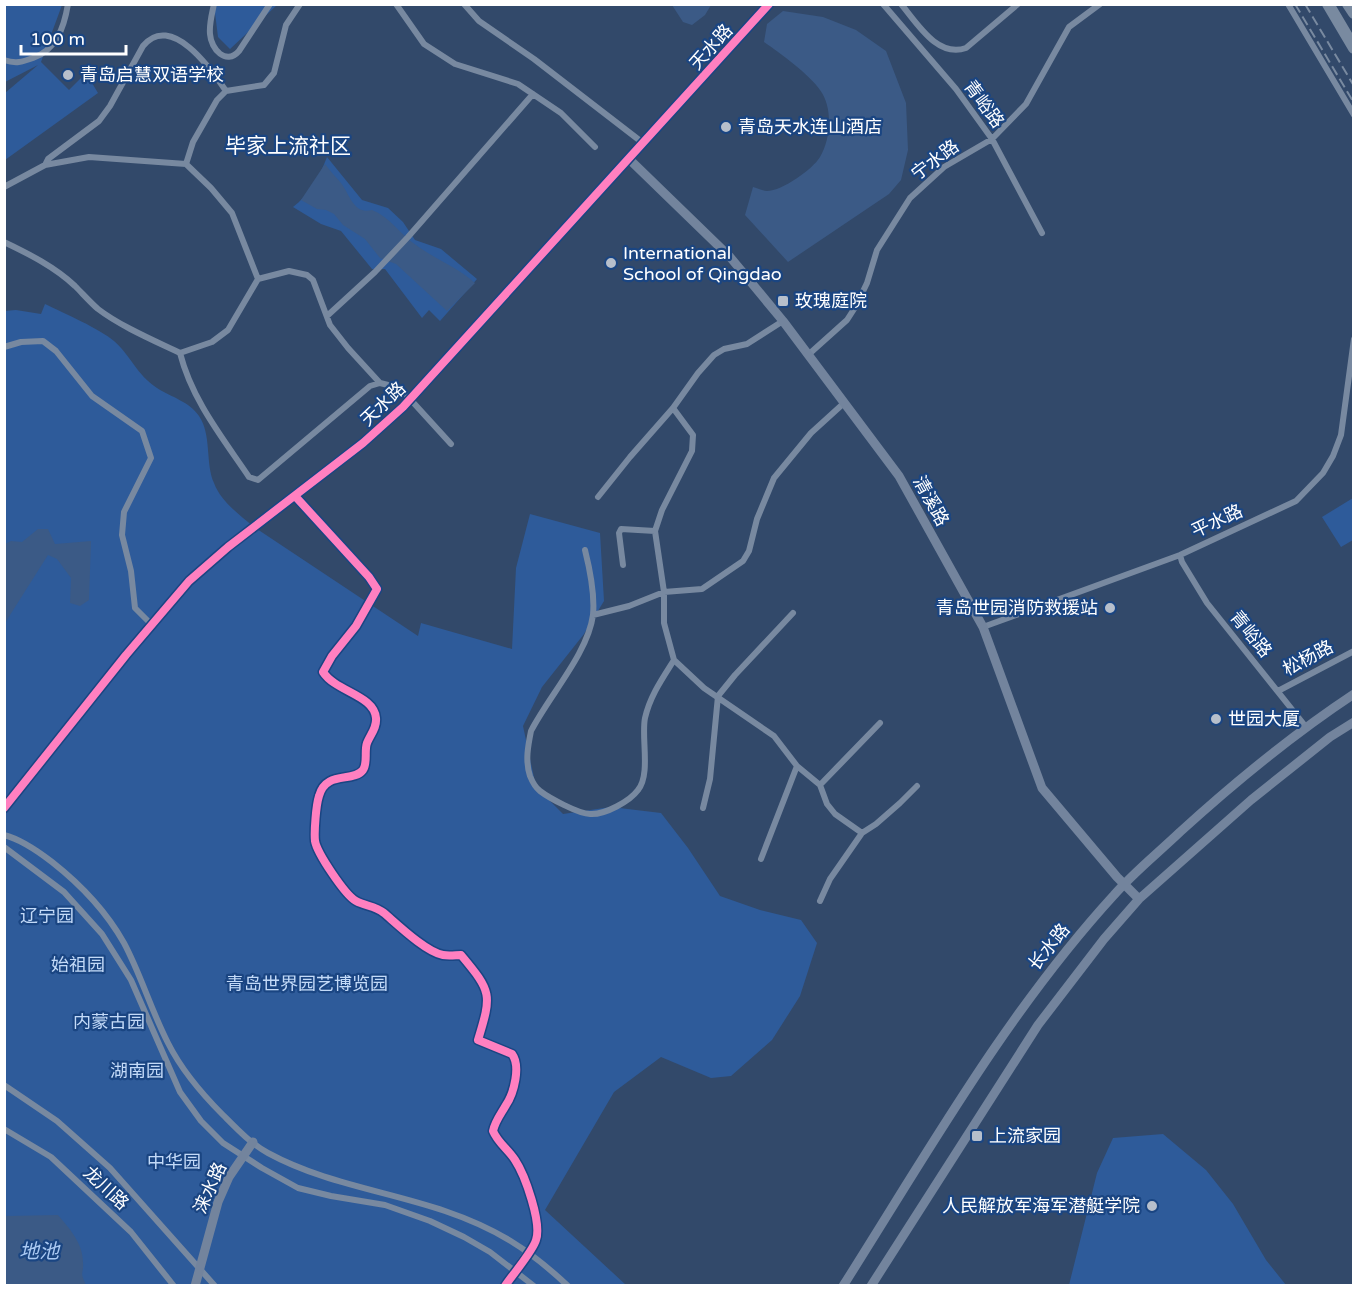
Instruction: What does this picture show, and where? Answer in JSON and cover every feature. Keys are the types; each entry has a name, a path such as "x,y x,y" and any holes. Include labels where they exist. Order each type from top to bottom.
{"highway":[{"path":"1328,4 1353,48"},
{"path":"1348,4 1353,13"}],"street":[{"path":"4,60 16,64 43,54 54,44 66,21 68,4"},
{"path":"214,4 210,36 216,52 229,58 235,56 239,51 270,4"},
{"path":"186,164 193,142 217,100 226,91 264,85 274,73 286,25 300,4"},
{"path":"396,4 424,44 455,64 518,84 561,113 595,147"},
{"path":"464,4 479,21 534,59 643,143"},
{"name":"天水路","path":"4,808 189,581 228,547 363,443 410,399 769,4"},
{"name":"青峪路","path":"883,4 956,89 992,139 1042,233"},
{"path":"890,12 900,4 939,47 958,51 966,48 1018,4"},
{"name":"宁水路","path":"808,355 847,320 867,283 877,250 910,198 944,167 992,139 1026,104 1069,27 1100,4"},
{"path":"1288,4 1353,115"},
{"path":"45,165 48,159 99,121 149,39 159,35 178,38 208,64 226,91"},
{"path":"327,316 375,272 408,237 533,94"},
{"path":"4,187 45,165 89,157 186,164 211,188 232,213 258,279"},
{"name":"清溪路","path":"629,159 730,257 783,321 898,477 983,627 1042,788 1139,899"},
{"path":"4,242 41,260 76,287 98,309 180,353 212,342 228,330 258,279 288,271 307,275 313,280 330,325 380,383"},
{"path":"598,497 714,355 724,349 747,344 783,321"},
{"name":"平水路","path":"983,627 1180,555 1296,501 1323,473 1341,435 1353,339"},
{"path":"4,347 21,342 44,341 56,351 92,396 142,431 151,458 124,512 122,535 131,571 135,608 152,625"},
{"path":"180,353 186,376 200,404 249,477 254,480 258,480 370,386 380,383 400,388 451,444"},
{"path":"593,615 629,606 664,592 702,589 743,561 774,478 811,433 844,404"},
{"path":"673,408 693,435 692,451 662,510 656,531 664,592 664,623 674,660 704,688 774,736 797,766 820,785 827,804 835,814 862,832"},
{"path":"295,496 369,577 377,589 356,626 332,656 324,672 332,684 367,702 373,709 376,726 365,752 365,765 362,771 334,777 323,787 319,795 315,842 328,868 355,900 376,907 429,949 442,955 461,955 486,987 489,1006 478,1040 505,1049 515,1058 513,1091 493,1131 496,1140 517,1162 538,1228 536,1241 505,1286"},
{"path":"623,565 619,533 621,529 656,531"},
{"path":"585,550 591,575 593,615 583,646 531,731 527,762 531,777 539,790 579,811 590,814 603,812 629,799 637,792 643,779 645,719 654,692 674,660"},
{"name":"青峪路","path":"1180,555 1207,603 1306,727"},
{"path":"703,807 711,779 718,696 793,613"},
{"name":"松杨路","path":"1278,692 1353,651"},
{"name":"长水路","path":"843,1286 919,1163 1020,1012 1066,952 1124,884 1235,782 1353,694"},
{"path":"871,1286 1038,1025 1104,939 1139,899 1251,800 1330,737 1353,722"},
{"path":"820,785 880,723"},
{"path":"761,859 797,766"},
{"path":"820,902 830,879 862,832 884,817 917,786"},
{"path":"4,835 44,856 75,880 107,916 123,943 168,1044 195,1084 223,1115 253,1142 267,1152 303,1169 445,1211 501,1234 529,1251 568,1286"},
{"path":"4,847 64,892 102,934 131,980 180,1092 201,1121 223,1143 298,1188 331,1196 385,1204 430,1221 490,1252 534,1286"},
{"path":"4,1085 57,1122 110,1168 215,1286"},
{"name":"龙川路","path":"4,1129 51,1157 131,1232 174,1286"},
{"name":"涞水路","path":"195,1286 218,1202 229,1177 253,1142"}],"green space":[{"path":"5,5 62,5 41,62 69,90 86,73 98,93 5,160 5,93 38,65 5,82"},
{"path":"214,5 277,5 230,49 218,37"},
{"path":"327,157 362,200 388,208 403,222 415,240 441,249 477,279 440,321 429,310 422,318 385,269 372,269 341,231 321,224 293,207 313,185"},
{"name":"青岛世界园艺博览园","path":"45,304 108,336 150,383 195,411 206,432 214,483 221,496 237,513 254,527 418,636 421,623 512,649 516,568 530,514 600,533 604,601 584,634 542,687 523,726 536,787 563,814 611,807 661,813 720,896 760,910 801,920 817,943 800,996 772,1040 731,1076 711,1078 661,1057 614,1092 545,1210 626,1285 5,1285 4,311 16,310 41,314"},
{"path":"1353,498 1353,540 1341,547 1322,517"},
{"path":"1163,1134 1206,1170 1233,1204 1266,1260 1286,1285 1069,1285 1097,1173 1113,1138"}],"water":[{"path":"672,5 711,5 705,15 692,25 683,22"},
{"path":"783,11 823,17 856,30 886,51 906,103 908,150 901,180 889,194 788,262 745,215 753,187 765,191 781,187 816,162 824,150 829,114 824,97 815,84 794,64 764,42 767,24"},
{"path":"325,164 357,207 378,213 416,245 475,283 447,311 396,264 380,258 365,239 343,225 334,214 317,209 301,200"},
{"path":"38,529 48,529 55,544 91,541 89,600 80,606 70,603 71,578 57,559 48,555 5,623 5,544 11,541 22,542"},
{"name":"地池","path":"58,1215 75,1236 81,1248 82,1275 86,1285 5,1285 5,1216"}],"railway":[{"path":"1295,4 1354,103"},
{"path":"1305,4 1354,86"}],"cycle path":[{"path":"4,808 126,655 189,581 228,547 363,443 403,407 769,4"},
{"path":"295,496 369,577 377,589 356,626 332,656 323,672 336,684 369,704 374,710 376,722 367,743 363,770 359,774 333,780 322,788 317,806 315,841 326,864 351,897 359,903 381,911 412,937 436,953 461,955 484,986 486,1013 478,1040 512,1054 516,1065 512,1094 493,1131 519,1167 532,1199 537,1222 534,1245 505,1286"}],"place":[{"name":"青岛启慧双语学校","path":"68,75"},
{"name":"青岛天水连山酒店","path":"726,127"},
{"name":"International School of Qingdao","path":"611,263"},
{"name":"玫瑰庭院","path":"783,301"},
{"name":"青岛世园消防救援站","path":"1110,608"},
{"name":"世园大厦","path":"1216,719"},
{"name":"上流家园","path":"977,1136"},
{"name":"人民解放军海军潜艇学院","path":"1152,1206"}],"district":[{"name":"毕家上流社区","path":"288,146"}],"park label":[{"name":"辽宁园","path":"47,916"},
{"name":"始祖园","path":"78,965"},
{"name":"内蒙古园","path":"109,1022"},
{"name":"湖南园","path":"137,1071"},
{"name":"中华园","path":"174,1162"}]}
